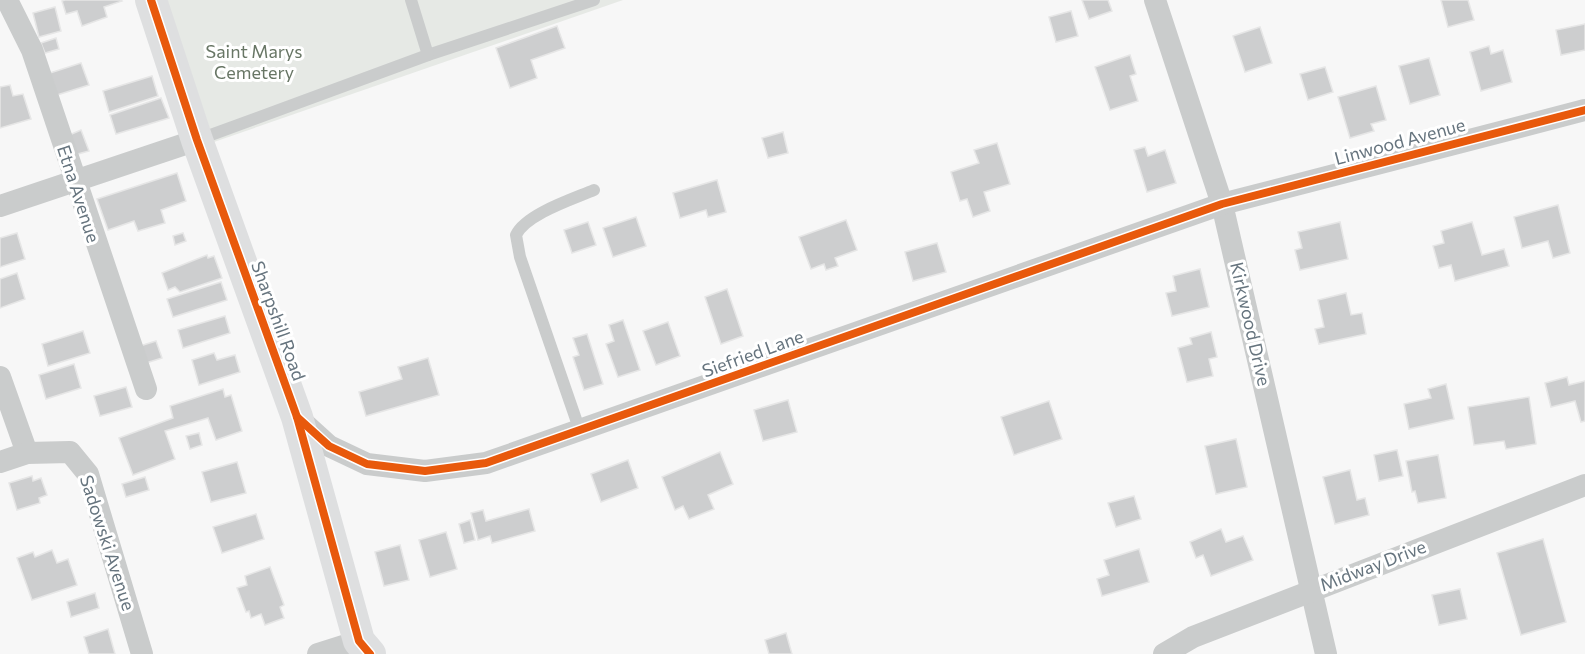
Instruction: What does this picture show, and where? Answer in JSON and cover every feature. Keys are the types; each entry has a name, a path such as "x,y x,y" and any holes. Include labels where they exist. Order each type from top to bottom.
{"street":[{"name":"Etna Avenue","path":"8,0 32,50 74,182 146,389"},
{"name":"Sharpshill Road","path":"151,0 197,140 297,417 364,647"},
{"name":"Kirkwood Drive","path":"1155,0 1222,204 1326,654"},
{"name":"Linwood Avenue","path":"1222,204 1585,110"},
{"path":"0,206 197,140"},
{"name":"Siefried Lane","path":"297,417 329,446 368,464 425,471 486,463 1222,204"},
{"path":"0,377 27,453 0,462"},
{"name":"Sadowski Avenue","path":"27,453 70,452 88,474 142,654"},
{"name":"Midway Drive","path":"1164,654 1193,637 1312,589 1585,485"},
{"path":"318,654 364,647"}],"lane":[{"path":"411,0 428,55"},
{"path":"197,140 428,55 594,0"},
{"path":"580,431 520,257 516,235 526,223 553,207 594,190"}],"green space":[{"name":"Saint Marys Cemetery","path":"167,0 623,0 214,142"}],"building":[{"path":"1082,0 1108,0 1112,11 1089,19"},
{"path":"1441,0 1468,0 1474,20 1448,27"},
{"path":"62,1 122,1 104,7 107,17 82,26 77,11 66,14"},
{"path":"55,7 61,31 39,37 33,13"},
{"path":"1071,11 1078,36 1056,42 1049,17"},
{"path":"1585,24 1585,50 1561,55 1556,30"},
{"path":"557,26 565,48 531,60 537,78 510,88 496,48"},
{"path":"1260,27 1272,63 1245,72 1233,36"},
{"path":"56,38 59,49 45,53 41,43"},
{"path":"1489,46 1491,54 1503,50 1512,82 1481,91 1470,52"},
{"path":"1130,55 1136,74 1130,76 1138,101 1110,110 1095,67"},
{"path":"1429,58 1440,95 1410,104 1399,66"},
{"path":"81,63 89,85 57,95 50,73"},
{"path":"1325,67 1333,92 1308,100 1300,74"},
{"path":"152,76 158,96 109,112 103,91"},
{"path":"10,85 13,96 23,94 31,119 0,128 0,87"},
{"path":"1376,86 1386,120 1371,124 1374,131 1350,138 1338,97"},
{"path":"161,98 169,118 116,134 110,115"},
{"path":"81,130 89,151 74,155 67,136"},
{"path":"783,132 788,153 768,158 762,138"},
{"path":"997,143 1010,184 984,192 990,211 973,217 967,199 960,201 951,172 979,163 974,150"},
{"path":"1145,147 1148,156 1165,150 1176,183 1147,192 1134,150"},
{"path":"177,173 186,201 161,210 165,223 138,231 134,221 108,230 97,199"},
{"path":"717,180 726,212 708,217 706,210 680,218 673,193"},
{"path":"1558,205 1570,253 1553,258 1548,241 1522,248 1514,217"},
{"path":"636,217 646,246 613,257 603,228"},
{"path":"846,220 857,250 835,258 838,266 826,270 824,264 811,269 799,237"},
{"path":"588,222 596,245 572,253 564,230"},
{"path":"1340,222 1348,259 1300,270 1295,250 1302,248 1298,232"},
{"path":"1472,222 1482,255 1504,249 1509,266 1455,281 1451,265 1439,268 1433,246 1444,243 1441,231"},
{"path":"17,233 25,259 0,267 0,238"},
{"path":"183,233 186,241 175,245 173,236"},
{"path":"937,243 946,272 913,281 905,252"},
{"path":"207,255 208,258 214,256 222,278 180,292 175,287 168,290 162,273"},
{"path":"1200,269 1209,307 1172,316 1166,293 1176,291 1173,276"},
{"path":"17,273 25,299 0,308 0,279"},
{"path":"221,282 227,300 173,317 167,299"},
{"path":"727,289 743,336 721,344 705,297"},
{"path":"1346,293 1351,315 1362,313 1366,334 1319,344 1315,329 1324,327 1318,300"},
{"path":"225,316 230,333 183,348 178,330"},
{"path":"623,320 640,370 618,377 606,344 614,341 609,325"},
{"path":"668,322 680,356 656,365 643,331"},
{"path":"83,331 90,353 48,366 42,344"},
{"path":"1211,332 1217,357 1209,359 1213,376 1187,382 1178,348 1192,344 1190,338"},
{"path":"587,334 603,384 584,390 573,357 579,355 573,338"},
{"path":"156,341 162,358 146,363 140,346"},
{"path":"214,353 217,360 235,355 240,372 199,385 192,360"},
{"path":"428,358 439,395 366,416 359,392 402,379 398,367"},
{"path":"74,364 81,388 46,399 39,375"},
{"path":"1567,377 1569,385 1585,381 1585,421 1581,422 1575,401 1551,407 1545,383"},
{"path":"1446,384 1454,419 1409,429 1404,404 1431,398 1428,389"},
{"path":"126,387 132,407 100,416 94,396"},
{"path":"223,389 225,397 231,395 242,431 216,440 208,418 165,431 175,459 133,475 119,438 173,418 170,406"},
{"path":"1529,397 1536,444 1506,449 1504,441 1474,445 1468,407"},
{"path":"788,400 797,432 763,441 754,410"},
{"path":"1049,401 1062,439 1014,455 1001,417"},
{"path":"199,433 202,445 190,449 186,436"},
{"path":"1236,439 1247,487 1216,494 1205,446"},
{"path":"1397,450 1403,476 1379,481 1374,455"},
{"path":"720,452 733,484 708,495 714,509 689,519 683,506 675,510 662,477"},
{"path":"1438,455 1446,498 1418,503 1415,491 1412,492 1406,461"},
{"path":"628,460 638,488 601,502 591,474"},
{"path":"237,462 246,493 211,502 202,472"},
{"path":"1350,470 1357,500 1365,498 1369,515 1335,524 1323,477"},
{"path":"32,476 33,481 41,478 47,495 39,498 40,503 17,510 9,483"},
{"path":"145,477 149,490 126,497 122,484"},
{"path":"1134,496 1141,519 1116,527 1108,503"},
{"path":"529,509 535,531 492,543 490,536 478,540 471,513 483,510 486,521"},
{"path":"256,514 264,539 222,553 213,527"},
{"path":"470,520 475,540 464,543 459,524"},
{"path":"1221,529 1226,542 1243,536 1253,560 1211,576 1203,555 1196,558 1190,542"},
{"path":"446,532 457,569 430,577 419,540"},
{"path":"1543,539 1566,622 1521,635 1497,553"},
{"path":"400,545 409,580 384,586 375,552"},
{"path":"1139,549 1149,582 1102,596 1097,579 1109,575 1104,560"},
{"path":"52,550 57,563 68,559 77,585 32,600 17,558 33,552 35,557"},
{"path":"270,567 284,605 280,607 284,618 265,625 261,614 251,618 249,611 246,612 237,588 247,585 245,576"},
{"path":"1460,589 1467,619 1439,625 1432,595"},
{"path":"95,593 99,608 71,617 67,602"},
{"path":"108,629 115,654 89,654 84,637"},
{"path":"786,633 792,654 769,654 765,640"}],"cycle path":[{"path":"151,0 197,140 297,417 359,641 370,654"},
{"path":"297,417 329,446 367,464 425,471 486,463 1222,204 1585,110"}]}
